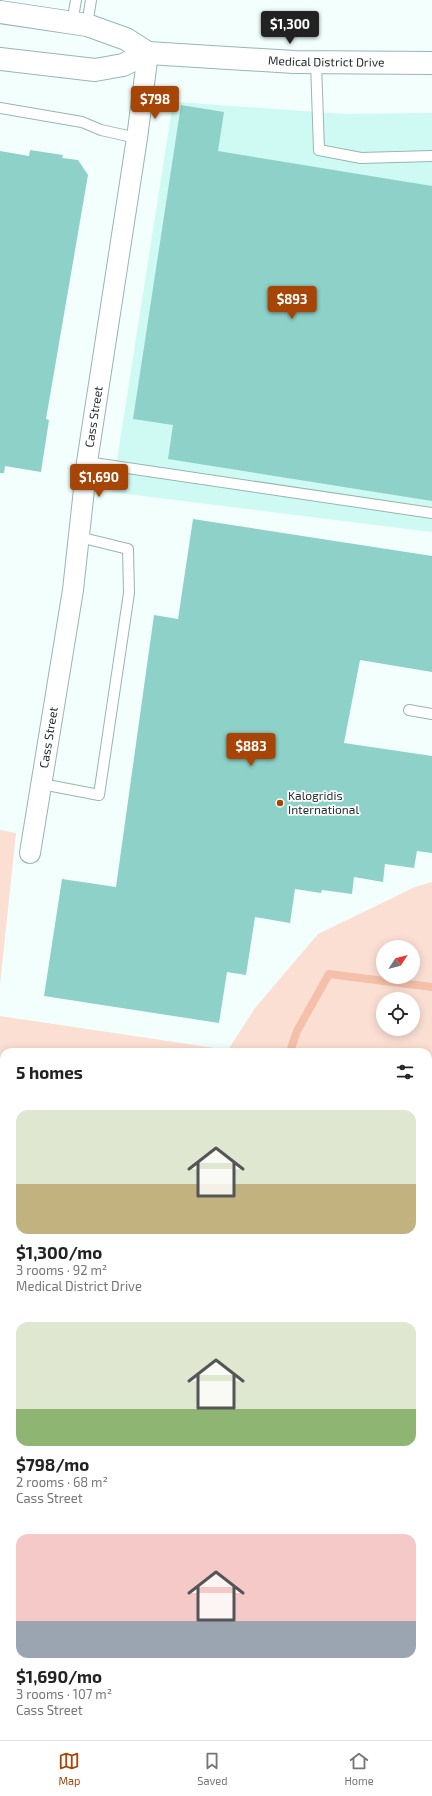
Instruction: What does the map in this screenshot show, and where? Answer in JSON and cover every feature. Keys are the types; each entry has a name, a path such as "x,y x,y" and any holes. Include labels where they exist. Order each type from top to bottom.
{"main road":[{"name":"Medical District Drive","path":"0,12 80,24 126,39 148,53 219,59 316,63 432,63"},
{"path":"0,59 95,70 123,65 148,53"}],"street":[{"name":"Cass Street","path":"30,853 73,590 87,462 137,138 148,53"}],"lane":[{"path":"76,0 80,24"},
{"path":"80,24 91,0"},
{"path":"316,63 319,150 361,158 432,156"},
{"path":"0,108 82,122 101,130 137,138"},
{"path":"87,462 432,512"},
{"path":"42,784 99,795 129,593 128,549 79,537"},
{"path":"409,710 432,714"}],"shaded area":[{"path":"177,102 345,114 432,113 432,532 112,492 172,109"},
{"path":"0,830 16,833 0,985"},
{"path":"432,882 432,1048 229,1048 255,1008 318,934 415,887"},
{"path":"0,1016 215,1048 0,1048"}],"building":[{"path":"181,105 224,112 218,151 432,186 432,501 168,459 173,425 133,419"},
{"path":"30,150 63,155 62,158 78,160 88,175 46,419 49,420 41,472 5,466 4,473 0,473 0,151 29,156"},
{"name":"Kalogridis International","path":"193,519 432,556 432,672 360,660 344,743 432,756 432,853 417,851 414,868 385,864 383,882 354,877 352,894 322,890 321,893 295,889 290,923 255,917 246,975 227,972 219,1023 44,996 62,879 116,887 154,615 178,619"}],"waterway":[{"path":"291,1048 297,1031 329,974 432,987"}],"place":[{"name":"Kalogridis International","path":"280,803"}]}
